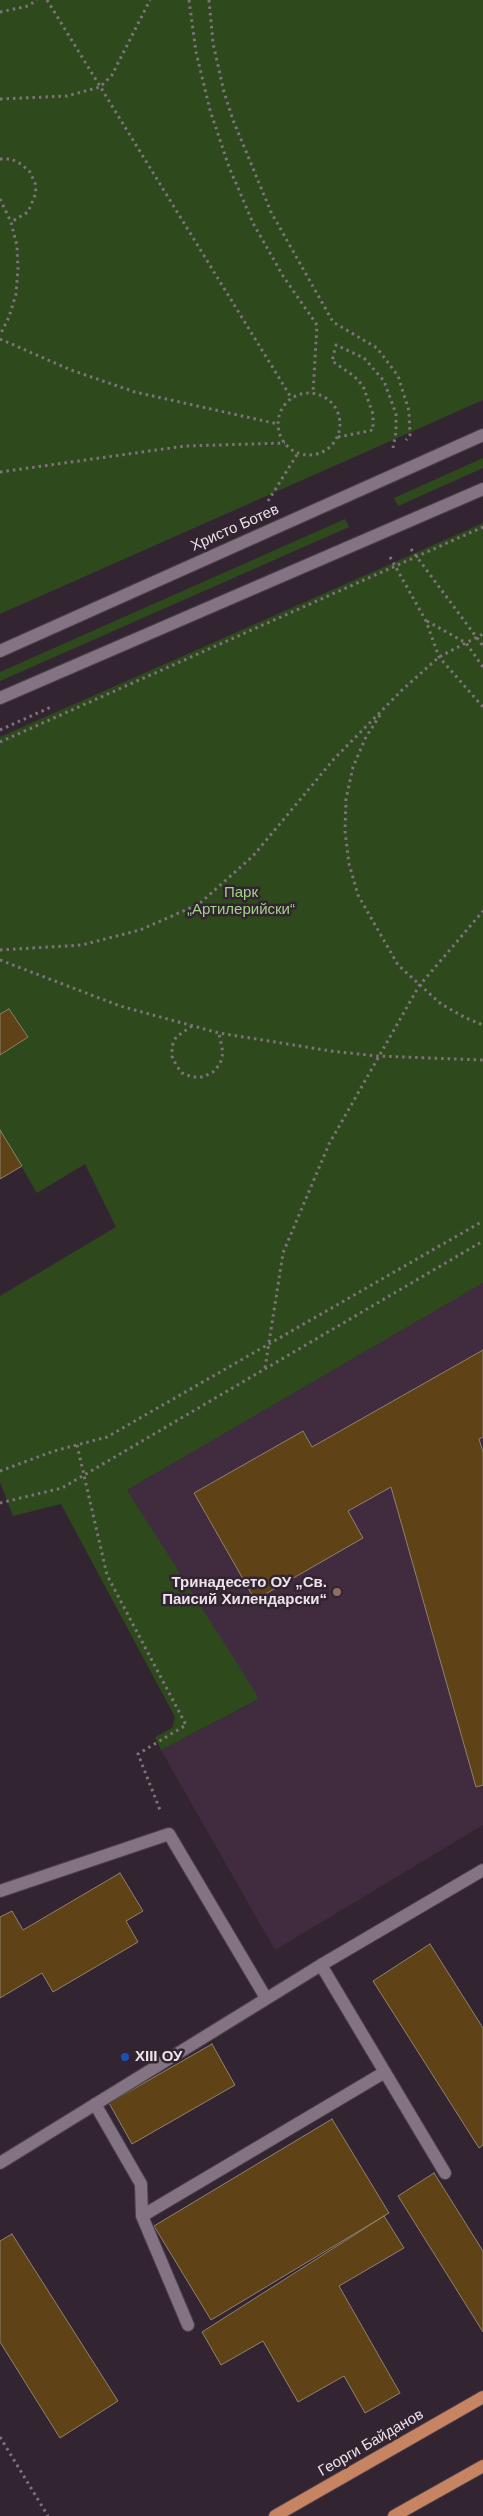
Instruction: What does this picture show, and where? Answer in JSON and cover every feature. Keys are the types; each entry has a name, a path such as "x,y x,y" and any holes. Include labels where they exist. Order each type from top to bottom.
{"main road":[{"name":"Георги Байданов","path":"275,2516 483,2397"},
{"path":"394,2516 483,2466"}],"street":[{"name":"Христо Ботев","path":"0,651 483,435"},
{"path":"0,698 483,489"},
{"path":"0,1891 169,1834 266,1998"},
{"path":"0,2163 266,1998 483,1870"},
{"path":"321,1965 446,2173"},
{"path":"142,2216 385,2072"},
{"path":"95,2104 141,2184 142,2216 188,2324"}],"path":[{"path":"0,12 28,6 37,0"},
{"path":"47,0 292,399"},
{"path":"0,98 67,96 100,87 112,76 150,0"},
{"path":"189,0 196,52 208,102 229,168 262,238 283,276 317,325 313,393"},
{"path":"208,0 213,43 224,92 233,120 271,212 333,322 377,348 398,376 409,410 410,435 406,440 385,448"},
{"path":"0,159 11,159 21,164 30,172 35,183 36,193 28,212 11,222"},
{"path":"0,198 11,222 17,246 18,269 16,294 0,335"},
{"path":"0,339 71,370 136,392 278,424"},
{"path":"338,437 373,430 373,414 362,386 354,376 332,361 336,345 364,358 384,381 396,414 393,449"},
{"path":"0,472 185,446 285,444 298,453 309,455 321,453 331,447 338,437 340,426 336,409 324,397 313,393 302,394 292,399 282,409 278,424 285,444"},
{"path":"265,506 298,453"},
{"path":"399,526 416,558 483,646"},
{"path":"0,742 483,527"},
{"path":"378,535 426,621 440,657 483,707"},
{"path":"426,621 466,643 483,667"},
{"path":"0,950 82,945 140,930 199,904 253,856 334,759 402,690 440,657 483,634"},
{"path":"383,710 366,737 353,767 346,799 345,831 349,864 358,895 398,965 441,1004 483,1025"},
{"path":"265,1369 267,1346 283,1254 329,1144 377,1056 419,986 483,910"},
{"path":"0,960 120,1006 219,1033 322,1050 377,1056 483,1060"},
{"path":"193,1026 176,1036 172,1046 172,1056 176,1065 182,1073 192,1077 203,1077 213,1072 220,1064 223,1053 219,1033"},
{"path":"0,1471 107,1437 483,1221"},
{"path":"0,1503 62,1488 483,1241"},
{"path":"77,1445 107,1575 186,1725 138,1754 169,1834"},
{"path":"0,2437 48,2516"}],"shaded area":[{"name":"Тринадесето ОУ „Св. Паисий Хилендарски“","path":"483,1283 483,1825 275,1950 161,1750 256,1701 127,1490"}],"green space":[{"path":"0,0 483,0 483,400 0,614"},
{"path":"483,458 483,468 398,506 394,498"},
{"path":"345,519 349,527 0,681 0,672"},
{"name":"Парк „Артилерийски“","path":"483,523 483,1283 127,1490 257,1695 257,1700 161,1750 155,1737 172,1728 175,1717 61,1504 13,1516 0,1482 0,1296 116,1227 85,1164 37,1193 0,1130 0,1055 28,1036 9,1009 0,1014 0,737"}],"building":[{"path":"9,1009 28,1037 0,1055 0,1014"},
{"path":"0,1130 22,1166 0,1179"},
{"path":"483,1350 483,1437 479,1439 483,1452 483,1785 476,1787 391,1487 348,1511 363,1538 255,1600 194,1493 303,1431 312,1447"},
{"path":"120,1873 143,1911 126,1921 138,1942 53,1992 42,1973 0,1998 0,1917 12,1911 23,1930"},
{"path":"430,1944 483,2028 483,2145 479,2148 373,1981"},
{"path":"212,2044 235,2085 132,2144 109,2103"},
{"path":"332,2119 389,2213 211,2320 154,2226"},
{"path":"434,2173 483,2251 483,2332 398,2196"},
{"path":"384,2216 404,2248 339,2286 400,2393 365,2413 344,2376 298,2402 263,2341 221,2365 202,2332"},
{"path":"12,2234 118,2401 60,2438 0,2342 0,2241"}],"place":[{"name":"Тринадесето ОУ „Св. Паисий Хилендарски“","path":"337,1592"},
{"name":"XIII ОУ","path":"125,2057"}]}
